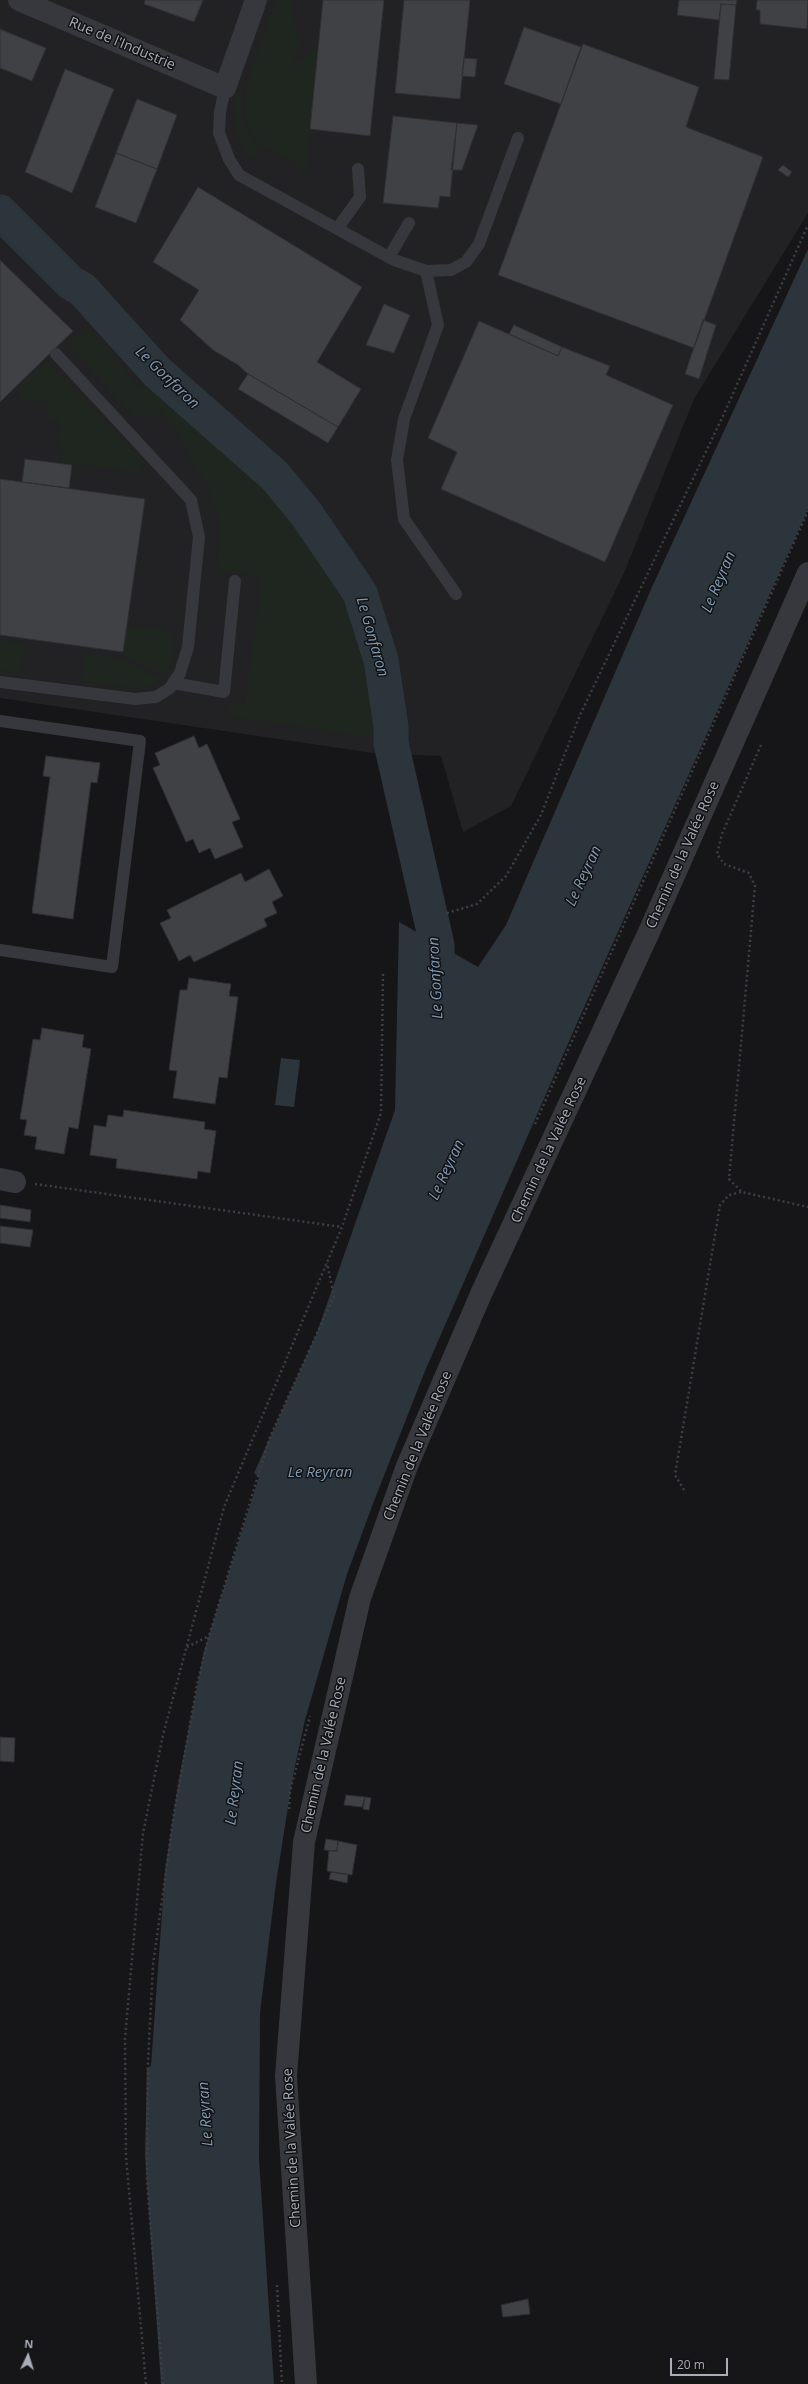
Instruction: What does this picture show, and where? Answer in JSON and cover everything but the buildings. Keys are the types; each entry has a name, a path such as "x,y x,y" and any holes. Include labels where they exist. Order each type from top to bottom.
{"street":[{"name":"Rue de l'Industrie","path":"19,0 225,88"},
{"path":"225,88 256,0"},
{"name":"Chemin de la Valée Rose","path":"306,2384 287,2068 304,1842 360,1598 407,1466 482,1294 642,946 808,572"}],"lane":[{"path":"225,88 220,112 219,133 229,159 239,175 388,257 426,271 451,270 466,262 479,244 518,138"},
{"path":"337,228 360,197 358,169"},
{"path":"388,257 409,223"},
{"path":"426,271 438,325 404,419 397,460 404,519 456,594"},
{"path":"0,682 135,699 156,697 173,683 180,673 188,647 199,537 191,500 56,354"},
{"path":"173,683 224,692 235,581"},
{"path":"0,721 140,741 112,967 0,950"}],"path":[{"path":"446,913 477,904 506,876 541,816 580,715 723,416 808,225"},
{"path":"533,1128 808,511"},
{"path":"742,1192 729,1179 755,886 749,873 724,864 717,854 722,834 761,745"},
{"path":"146,2384 126,2156 126,2039 142,1833 162,1735 224,1507 342,1227 381,1113 383,974"},
{"path":"8,1181 342,1227"},
{"path":"684,1490 675,1475 720,1205 728,1195 742,1192 808,1207"},
{"path":"163,2384 147,2181 148,2062 153,1964 174,1813 197,1685 209,1636 270,1437 334,1296 326,1262"},
{"path":"186,1647 209,1636"},
{"path":"288,1814 290,1791 310,1715"},
{"path":"277,2281 282,2384"}],"shaded area":[{"path":"0,0 808,0 808,213 694,399 624,573 511,806 463,832 441,756 373,753 0,698"},
{"path":"277,0 290,0 299,43 294,61 302,62 319,40 306,171 258,142 249,130 245,112 246,94 251,70"},
{"path":"242,90 242,120 260,153 252,159 236,133 233,102 235,94"},
{"path":"87,327 142,390 148,387 151,391 155,378 270,488 350,608 366,664 375,738 227,716 230,703 245,704 262,577 217,570 220,522 208,488 178,434 162,411 158,416 134,415 67,345"},
{"path":"47,361 144,461 141,470 135,472 58,462 64,455 57,442 60,421 47,418 49,403 20,399 16,389"},
{"path":"127,626 166,630 171,633 174,641 174,660 164,675 123,656"},
{"path":"0,640 27,645 20,673 0,670"},
{"path":"84,653 121,659 160,679 150,686 136,689 81,681"}],"water":[{"name":"Le Reyran","path":"808,249 808,509 577,1023 425,1371 347,1574 305,1720 293,1775 276,1883 260,2013 259,2159 274,2384 161,2384 145,2155 147,2068 151,2066 165,1871 178,1785 204,1651 259,1477 254,1473 316,1335 395,1110 399,922 478,967 506,925 652,587"},
{"path":"281,1058 300,1060 294,1107 275,1105"}],"waterway":[{"name":"Le Gonfaron","path":"0,212 71,283 82,289 157,372 275,476 307,515 360,593 381,660 391,727 391,743 437,945 438,990"}]}
